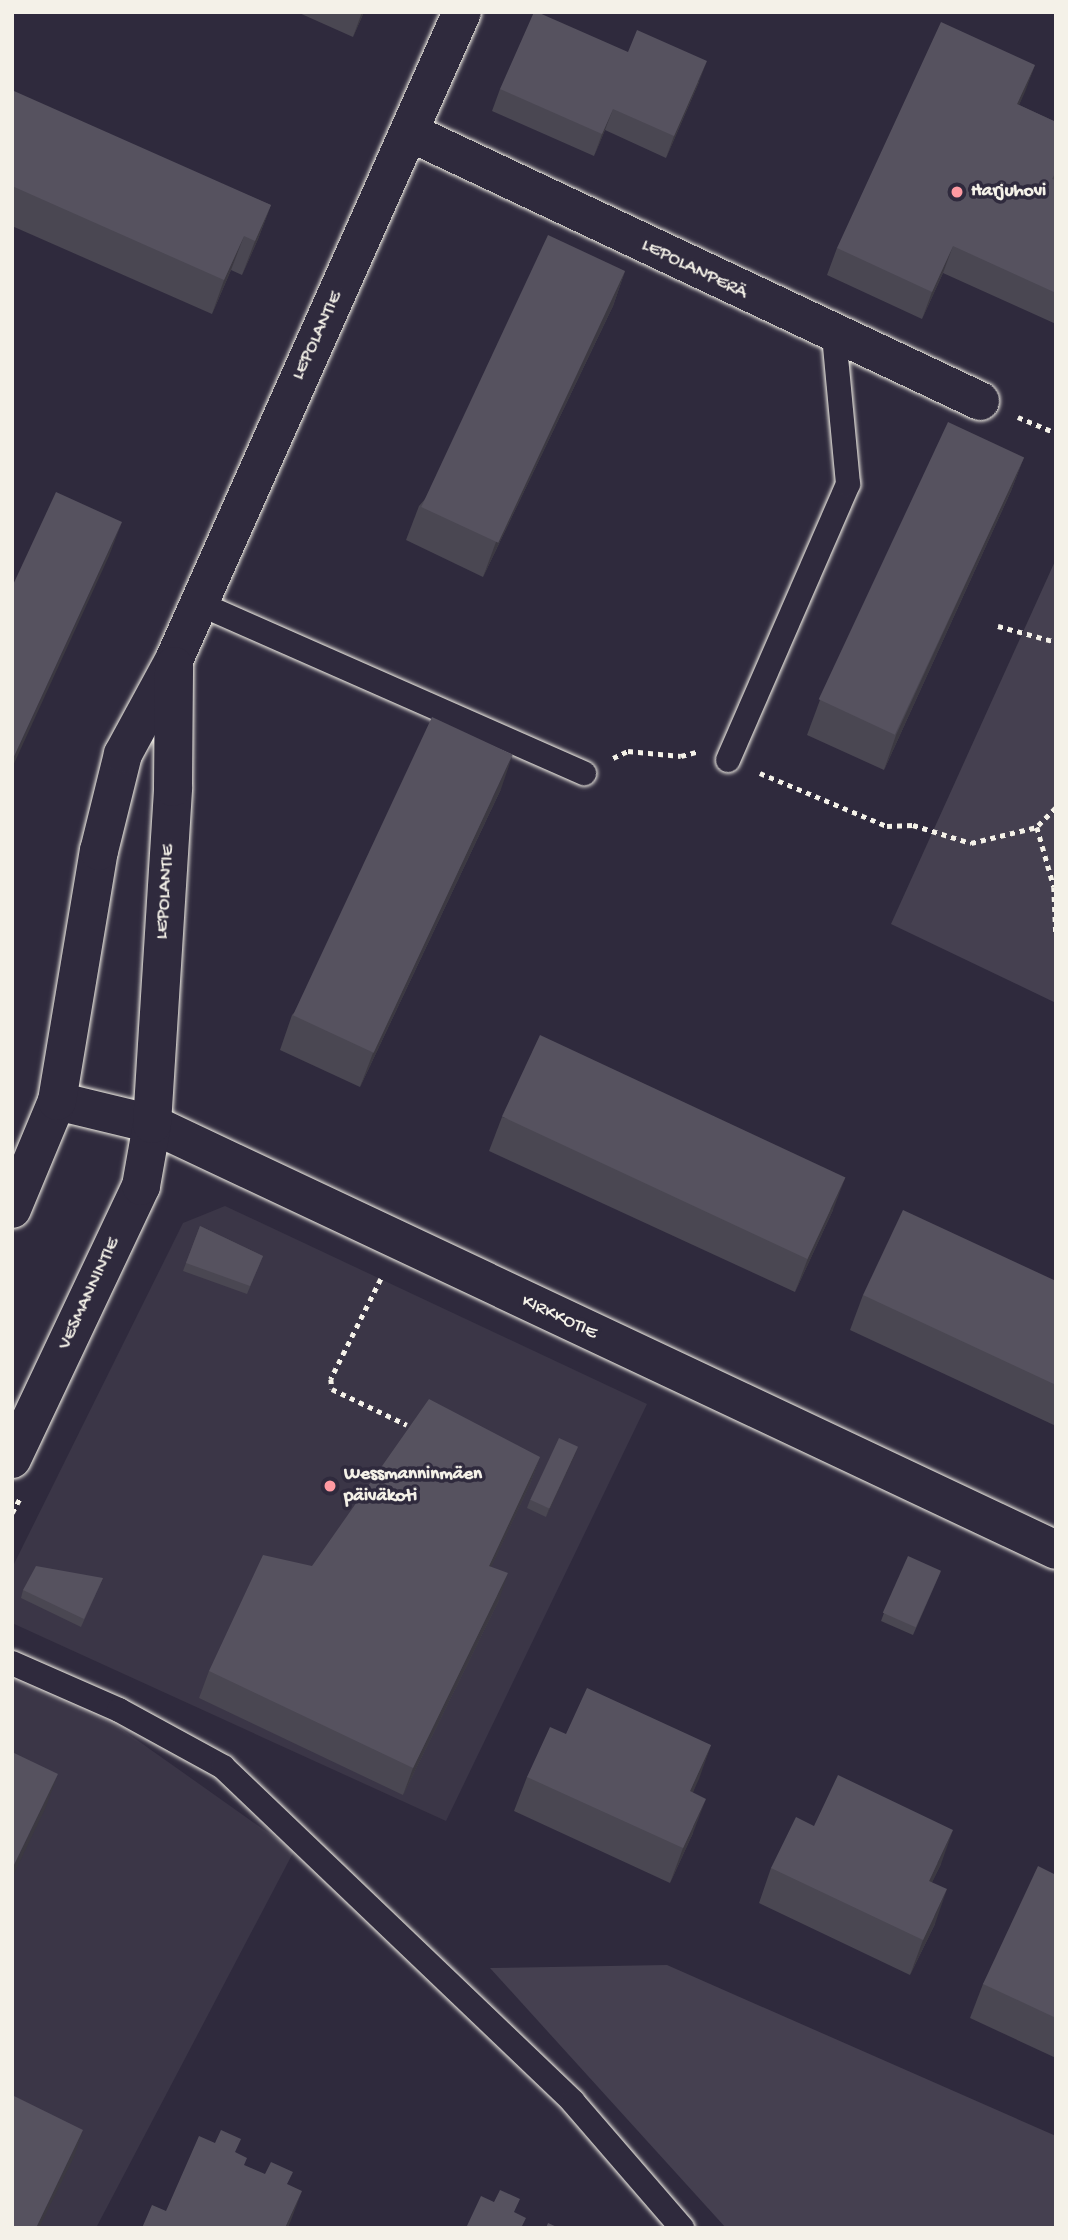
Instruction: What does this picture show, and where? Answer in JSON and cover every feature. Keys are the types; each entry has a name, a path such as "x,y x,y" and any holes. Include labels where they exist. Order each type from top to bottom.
{"street":[{"name":"LEPOLANTIE","path":"57,1101 99,851 123,754 174,660 411,133 462,12"},
{"name":"LEPOLANPERÄ","path":"411,133 834,335 981,401"},
{"name":"LEPOLANTIE","path":"152,1124 173,787 174,660"},
{"name":"KIRKKOTIE","path":"57,1101 152,1124 1056,1550"},
{"path":"12,1209 57,1101"},
{"name":"VESMANNINTIE","path":"19,1473 141,1186 152,1124"}],"lane":[{"path":"728,760 848,484 834,335"},
{"path":"198,603 584,773"},
{"path":"12,1663 119,1710 223,1767 573,2102 682,2228"}],"path":[{"path":"998,626 1056,642"},
{"path":"584,773 628,751 681,756 706,750 887,826 913,825 971,844 1037,827 1056,807"},
{"path":"1037,827 1054,887 1056,935"},
{"path":"388,1266 331,1379 332,1389 407,1425"},
{"path":"12,1513 19,1473"}],"shaded area":[{"path":"1056,559 1056,1003 891,924"},
{"name":"Wessmanninmäen päiväkoti","path":"225,1206 647,1404 446,1821 12,1623 12,1568 183,1223"},
{"path":"12,1679 113,1723 294,1851 96,2228 12,2228"},
{"path":"667,1965 1056,2136 1056,2228 726,2228 490,1968"}],"building":[{"path":"534,12 628,52 637,30 707,61 674,136 613,109 602,134 500,89"},
{"name":"Harjuhovi","path":"941,22 1035,65 1017,104 1056,122 1056,172 1052,179 1056,180 1056,293 953,246 932,292 837,248"},
{"path":"14,91 271,205 255,241 244,236 224,280 12,186"},
{"path":"548,235 625,271 498,543 421,507"},
{"path":"948,422 1024,457 895,735 819,699"},
{"path":"56,492 122,522 12,761 12,587"},
{"path":"432,717 513,755 374,1053 293,1015"},
{"path":"540,1035 845,1177 807,1259 502,1117"},
{"path":"903,1210 1056,1281 1056,1385 863,1295"},
{"path":"200,1226 263,1256 250,1286 186,1263"},
{"path":"429,1399 540,1457 489,1566 508,1573 413,1768 209,1671 263,1555 312,1566"},
{"path":"559,1438 578,1447 549,1509 530,1500"},
{"path":"908,1556 941,1571 916,1627 883,1613"},
{"path":"36,1566 103,1578 84,1619 23,1590"},
{"path":"587,1688 711,1745 690,1791 706,1799 683,1848 527,1777 550,1727 566,1734"},
{"path":"12,1752 58,1774 12,1869"},
{"path":"838,1775 953,1830 929,1881 947,1889 923,1940 771,1868 796,1817 814,1826"},
{"path":"1038,1866 1056,1875 1056,2018 983,1984"},
{"path":"12,2095 83,2130 36,2228 12,2228"},
{"path":"221,2130 241,2139 235,2152 247,2158 244,2165 265,2174 271,2162 293,2172 287,2184 302,2191 285,2228 142,2228 152,2205 166,2211 199,2136 215,2143"},
{"path":"500,2190 520,2199 514,2212 526,2218 521,2228 466,2228 481,2196 494,2202"},
{"path":"548,2223 559,2228 546,2228"}],"place":[{"name":"Harjuhovi","path":"957,192"},
{"name":"Wessmanninmäen päiväkoti","path":"330,1486"}]}
